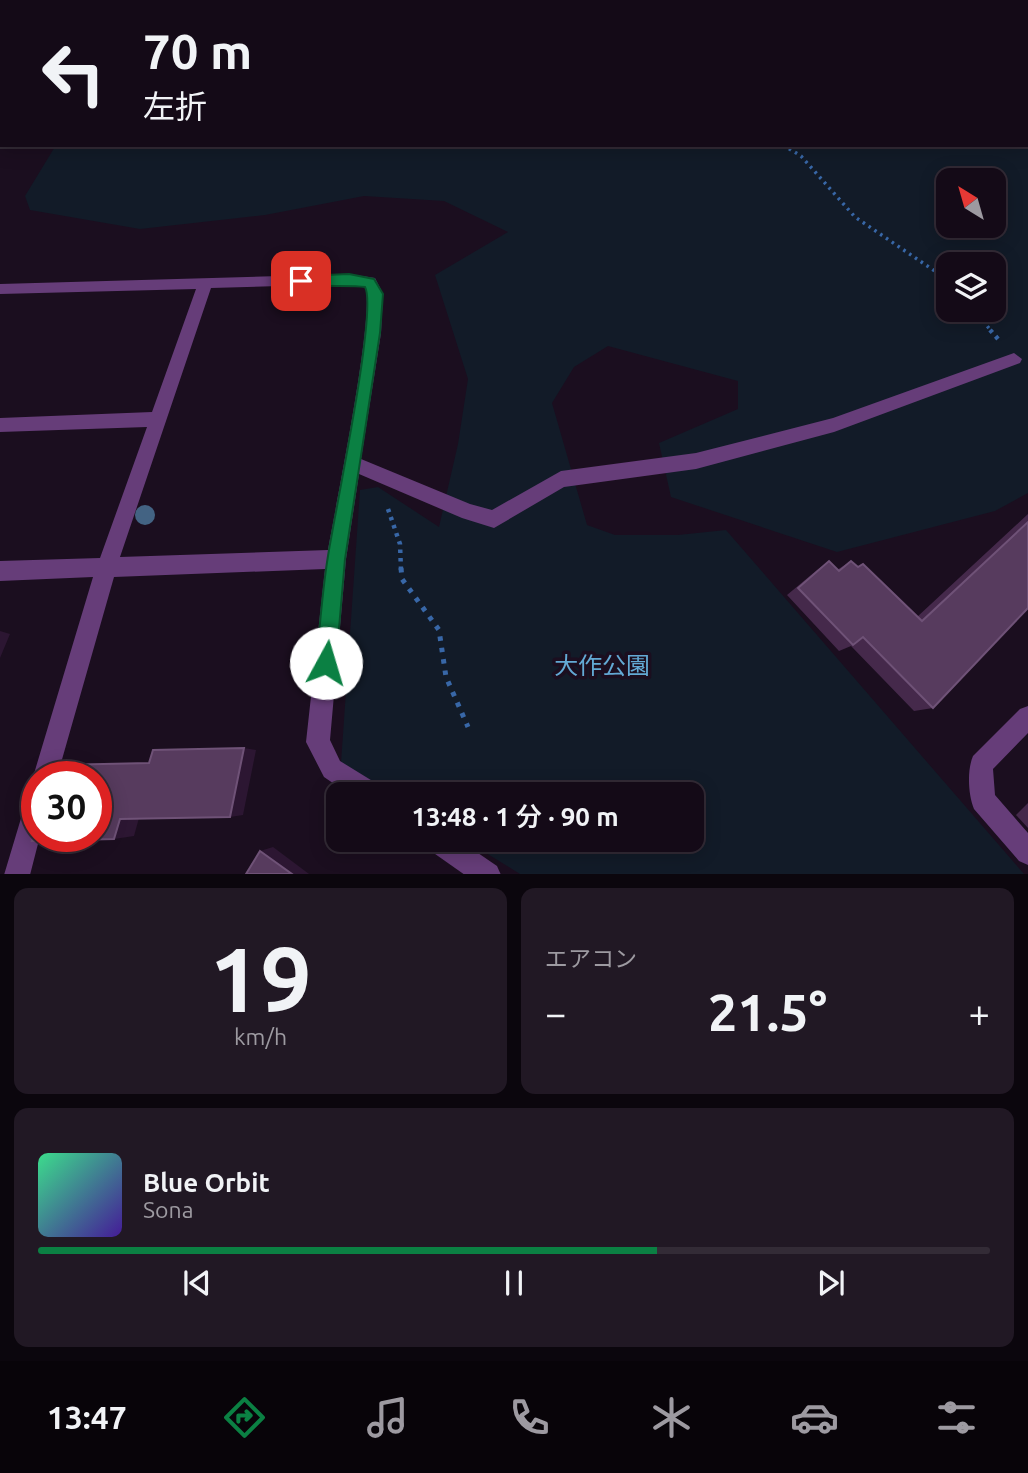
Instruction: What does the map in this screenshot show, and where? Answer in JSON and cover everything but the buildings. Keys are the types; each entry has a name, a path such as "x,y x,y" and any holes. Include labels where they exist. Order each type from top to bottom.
{"street":[{"path":"0,289 349,279 370,282 376,294 373,333 336,559 318,741 332,769 352,782"},
{"path":"50,761 106,568 205,284"},
{"path":"352,463 469,512 494,519 561,479 696,461 834,425 1014,359"},
{"path":"0,425 158,419"},
{"path":"0,571 336,559"},
{"path":"1028,717 981,764 983,800 1028,852"},
{"path":"16,874 23,852"},
{"path":"455,852 488,874"}],"path":[{"path":"786,147 801,156 855,217 936,273"},
{"path":"984,322 1014,359"},
{"path":"386,506 400,544 402,579 439,630 446,677 467,727"}],"green space":[{"name":"大作公園","path":"55,147 1028,147 1028,493 995,511 837,552 671,497 659,443 738,409 738,381 608,346 574,367 552,403 587,525 615,535 678,535 726,530 1024,874 520,874 484,852 704,852 704,782 373,782 341,763 360,490 378,487 439,527 458,444 468,379 435,275 508,232 444,201 364,196 265,215 140,229 30,210 25,196"}],"waterway":[{"path":"628,0 666,0"}],"route":[{"path":"301,281 349,279 370,282 376,294 373,333 336,559 326,663"}]}
